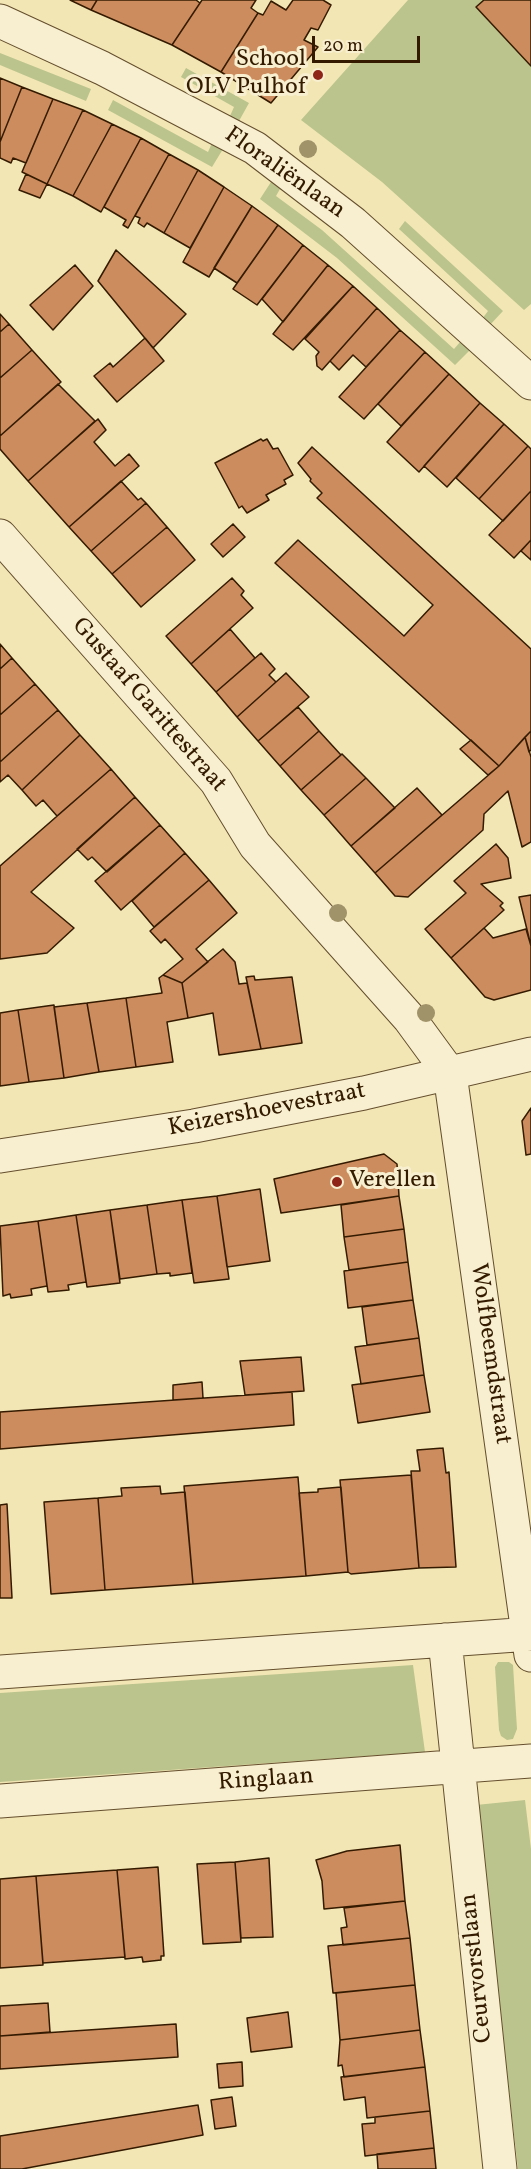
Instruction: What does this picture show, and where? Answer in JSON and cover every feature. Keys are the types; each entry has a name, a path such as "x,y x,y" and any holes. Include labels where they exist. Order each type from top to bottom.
{"street":[{"name":"Floraliënlaan","path":"0,21 102,68 255,148 353,223 531,383"},
{"name":"Gustaaf Garittestraat","path":"0,536 216,781 255,845 409,1018 450,1074"},
{"name":"Keizershoevestraat","path":"0,1156 194,1126 450,1074 531,1054"},
{"name":"Wolfbeemdstraat","path":"450,1074 530,1641"},
{"path":"0,1672 445,1640 530,1641"},
{"name":"Ceurvorstlaan","path":"445,1640 500,2169"},
{"name":"Ringlaan","path":"0,1801 531,1761"}],"green space":[{"path":"408,0 484,0 476,7 531,66 531,304 524,310 382,182 301,120"},
{"path":"0,53 91,89 86,101 0,65"},
{"path":"186,68 249,103 239,121 230,116 234,107 181,77"},
{"path":"113,100 208,152 212,143 223,149 212,167 108,110"},
{"path":"271,182 280,189 276,196 322,230 454,349 461,341 470,350 455,365 337,258 260,199"},
{"path":"405,221 503,311 489,326 482,319 488,311 399,229"},
{"path":"498,1662 509,1662 513,1665 517,1729 513,1739 507,1740 501,1736 499,1730 495,1667"},
{"path":"413,1665 425,1752 0,1782 0,1693"},
{"path":"525,1800 531,1849 531,2169 518,2169 476,1805"}],"building":[{"path":"70,0 97,0 91,10"},
{"path":"97,0 196,0 200,3 172,45 91,10"},
{"path":"202,0 256,0 251,8 258,13 221,72 172,45"},
{"path":"293,0 323,0 331,5 318,30 311,28 304,40 318,47 271,103 221,72 258,13 263,15 271,1 286,10"},
{"path":"484,0 531,0 531,66 476,7"},
{"path":"0,78 22,87 0,142"},
{"path":"22,87 53,99 26,163 13,158 11,163 0,158 0,142"},
{"path":"53,99 83,110 47,184 22,172"},
{"path":"83,110 112,124 73,196 47,184"},
{"path":"112,124 141,138 101,212 73,196"},
{"path":"141,138 169,154 128,228 123,225 126,220 104,207"},
{"path":"169,154 198,170 164,233 147,223 144,227 138,223 140,218 135,216"},
{"path":"198,170 224,187 190,248 164,233"},
{"path":"26,174 47,184 40,198 19,190"},
{"path":"224,187 252,206 209,277 183,262"},
{"path":"252,206 278,225 237,283 214,268"},
{"path":"278,225 303,245 257,305 233,289"},
{"path":"303,245 328,265 283,322 262,299"},
{"path":"116,250 186,314 153,348 98,281"},
{"path":"75,265 93,286 53,330 30,305"},
{"path":"328,265 353,286 293,350 273,334"},
{"path":"353,286 377,308 322,370 317,366 316,356 319,352 305,339"},
{"path":"377,308 400,330 366,367 353,355 339,370 330,361"},
{"path":"0,314 9,324 0,332"},
{"path":"9,324 32,350 0,378 0,332"},
{"path":"400,330 425,352 364,419 339,397"},
{"path":"145,338 164,361 117,402 94,376 110,363 113,367"},
{"path":"32,350 61,382 0,436 0,378"},
{"path":"425,352 449,374 401,426 378,404"},
{"path":"449,374 480,403 419,472 387,442"},
{"path":"58,384 95,421 28,481 0,449 0,436"},
{"path":"480,403 504,424 447,487 424,466"},
{"path":"98,419 106,430 94,442 115,466 129,454 139,466 69,527 28,481"},
{"path":"504,424 528,446 479,499 456,478"},
{"path":"261,439 263,441 267,439 273,449 278,448 293,475 284,480 286,484 266,495 269,500 247,513 242,506 239,508 215,463"},
{"path":"528,446 531,449 531,491 503,521 479,499"},
{"path":"312,447 531,649 531,731 499,766 275,563 298,540 404,636 433,605 317,498 322,493 310,481 311,479 298,463"},
{"path":"121,481 138,500 141,498 146,503 91,551 69,527"},
{"path":"531,491 531,540 514,558 489,535"},
{"path":"146,503 167,527 112,574 91,551"},
{"path":"233,524 245,537 223,557 211,544"},
{"path":"167,527 195,560 141,607 112,574"},
{"path":"531,540 531,560 521,551"},
{"path":"232,578 244,591 241,595 253,608 191,664 166,636"},
{"path":"230,629 255,658 216,692 191,664"},
{"path":"0,644 12,658 0,669"},
{"path":"261,653 275,669 269,675 276,682 237,717 216,692"},
{"path":"12,658 35,684 0,715 0,669"},
{"path":"286,673 309,697 258,741 237,717"},
{"path":"35,684 58,710 0,762 0,715"},
{"path":"298,707 319,731 280,766 258,741"},
{"path":"58,710 80,735 22,790 8,775 0,782 0,762"},
{"path":"319,731 341,755 301,790 280,766"},
{"path":"531,731 531,750 529,752 525,737"},
{"path":"80,735 111,769 57,816 43,800 36,806 22,790"},
{"path":"525,737 531,757 531,842 522,847 508,791 484,814 483,830 408,897 395,896 375,873 499,766"},
{"path":"471,740 499,766 488,775 460,749"},
{"path":"342,754 366,778 324,815 301,790"},
{"path":"111,769 135,797 31,892 74,928 47,953 0,959 0,866"},
{"path":"366,778 395,808 351,846 324,815"},
{"path":"417,788 442,815 375,873 351,846"},
{"path":"135,797 160,825 107,872 92,857 88,860 77,849"},
{"path":"160,825 185,853 121,910 95,881"},
{"path":"496,844 508,858 511,878 481,884 503,903 500,906 504,910 451,958 425,929 466,893 454,881"},
{"path":"185,853 209,880 154,927 132,901"},
{"path":"209,880 237,913 196,949 208,962 182,983 163,975 183,959 165,939 161,943 150,931"},
{"path":"531,895 531,946 519,897"},
{"path":"484,928 493,938 526,929 531,946 531,990 494,1000 485,997 451,958"},
{"path":"223,949 235,962 239,984 247,983 261,1049 219,1055 213,1013 188,1018 182,983"},
{"path":"163,975 182,983 188,1018 167,1022 173,1062 136,1067 126,998 162,993 159,978"},
{"path":"254,976 255,980 292,977 302,1043 261,1049 246,977"},
{"path":"126,998 136,1067 99,1072 87,1003"},
{"path":"87,1003 99,1072 64,1078 54,1007"},
{"path":"54,1005 64,1078 29,1082 18,1010"},
{"path":"18,1010 29,1082 0,1086 0,1013"},
{"path":"531,1108 531,1154 526,1155 522,1121"},
{"name":"Verellen","path":"384,1154 397,1164 399,1196 281,1213 274,1179"},
{"path":"260,1189 270,1261 227,1267 217,1196"},
{"path":"217,1196 229,1279 194,1283 182,1200"},
{"path":"399,1196 404,1229 344,1237 341,1205"},
{"path":"182,1200 192,1273 170,1276 170,1273 157,1274 147,1205"},
{"path":"147,1205 157,1274 120,1279 110,1210"},
{"path":"110,1210 120,1283 87,1287 76,1215"},
{"path":"76,1215 86,1282 68,1285 69,1290 48,1292 38,1221"},
{"path":"38,1221 47,1286 31,1289 32,1295 11,1298 10,1294 3,1296 0,1226"},
{"path":"404,1229 408,1262 349,1270 344,1237"},
{"path":"408,1262 413,1300 348,1308 344,1271"},
{"path":"413,1300 419,1338 367,1345 362,1307"},
{"path":"419,1338 424,1375 361,1384 355,1347"},
{"path":"301,1357 304,1391 245,1395 240,1361"},
{"path":"424,1375 430,1412 358,1423 352,1385"},
{"path":"202,1382 203,1398 173,1400 173,1385"},
{"path":"292,1392 294,1425 0,1449 0,1412"},
{"path":"443,1448 446,1473 449,1472 456,1567 419,1568 411,1471 420,1471 417,1450"},
{"path":"411,1475 419,1568 351,1574 348,1572 340,1480"},
{"path":"298,1477 306,1576 193,1584 184,1486"},
{"path":"160,1486 161,1494 185,1492 193,1584 105,1590 98,1498 122,1496 121,1488"},
{"path":"341,1487 348,1572 306,1576 299,1493"},
{"path":"98,1498 105,1590 51,1594 44,1502"},
{"path":"7,1504 12,1598 0,1598 0,1505"},
{"path":"400,1845 405,1901 324,1909 322,1881 316,1860 347,1851"},
{"path":"269,1858 273,1937 241,1938 235,1862"},
{"path":"235,1862 241,1942 203,1944 197,1864"},
{"path":"158,1867 164,1956 161,1956 161,1960 143,1962 142,1957 125,1959 117,1870"},
{"path":"117,1870 125,1957 43,1963 36,1876"},
{"path":"36,1876 43,1965 0,1968 0,1879"},
{"path":"405,1901 410,1938 343,1945 341,1928 347,1927 344,1908"},
{"path":"410,1938 415,1985 333,1993 328,1946"},
{"path":"415,1985 420,2030 340,2040 336,1993"},
{"path":"48,2003 50,2032 0,2036 0,2006"},
{"path":"288,2012 292,2047 251,2052 247,2018"},
{"path":"176,2024 178,2057 0,2069 0,2036"},
{"path":"420,2030 425,2067 344,2077 342,2065 338,2066 340,2040"},
{"path":"242,2062 243,2086 219,2088 217,2064"},
{"path":"425,2067 430,2111 367,2118 365,2097 344,2100 341,2077"},
{"path":"232,2097 236,2126 215,2129 211,2100"},
{"path":"198,2105 203,2135 22,2169 0,2169 0,2136"},
{"path":"430,2111 434,2148 365,2156 362,2124 375,2123 375,2117"},
{"path":"434,2148 436,2169 378,2169 377,2154"}],"place":[{"name":"School OLV Pulhof","path":"318,75"},
{"name":"Verellen","path":"337,1182"}]}
